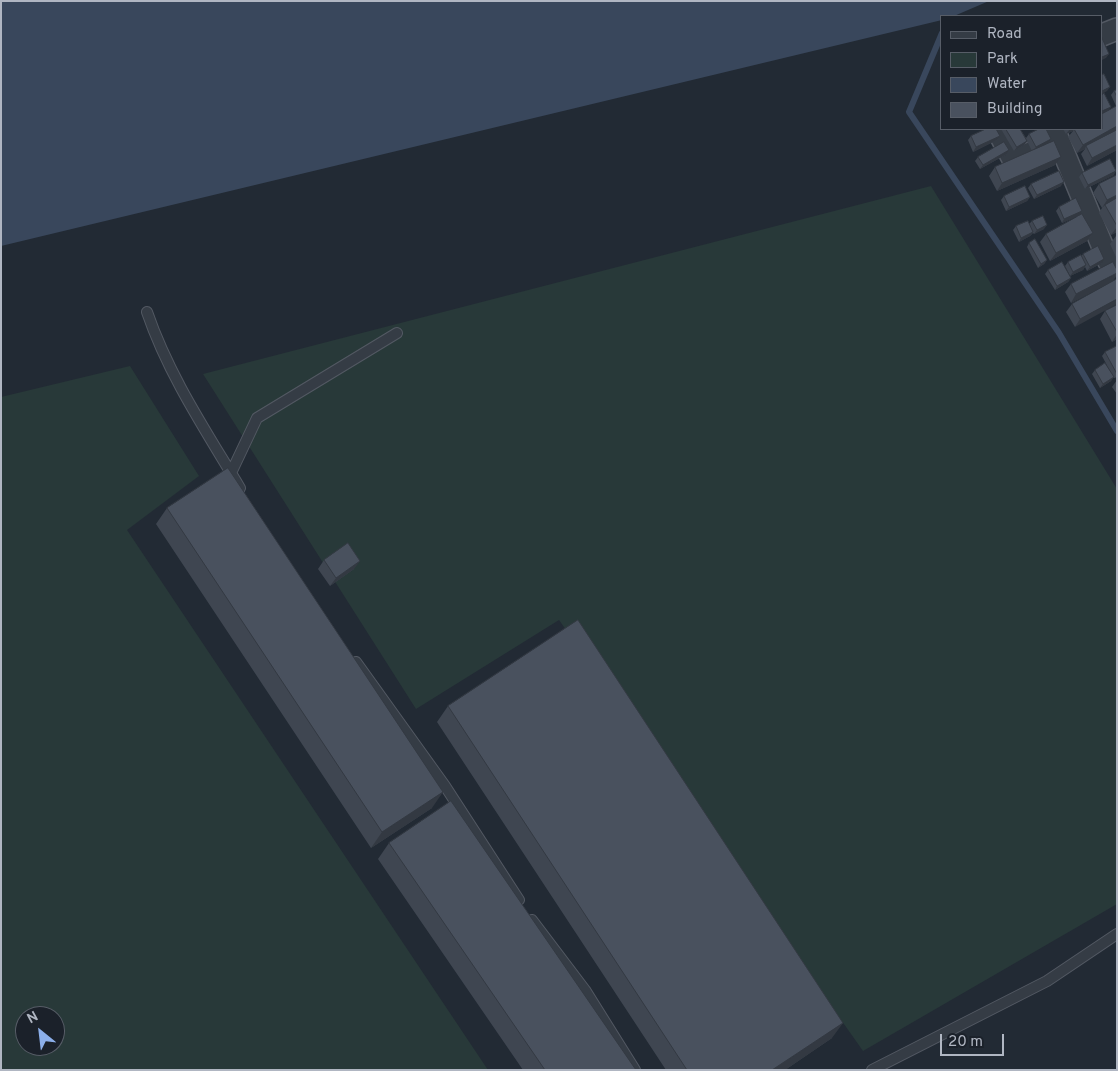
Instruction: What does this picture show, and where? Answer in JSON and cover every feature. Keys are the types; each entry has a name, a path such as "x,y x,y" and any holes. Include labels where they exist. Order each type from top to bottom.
{"street":[{"path":"1103,35 1117,29"},
{"path":"998,130 1014,161 1056,135 1109,262 1112,264 1117,262"}],"lane":[{"path":"147,312 156,338 173,375 245,496"},
{"path":"231,473 257,418 397,333"},
{"path":"351,656 400,721 445,786 526,912 585,990 635,1070"},
{"path":"872,1070 1046,981 1117,934"}],"green space":[{"path":"931,186 1117,489 1117,904 863,1051 559,620 416,709 203,374"},
{"path":"130,366 199,476 127,530 488,1070 1,1070 1,397"}],"water":[{"path":"1,1 989,1 956,15 940,15 940,20 1,246"}],"building":[{"path":"1103,40 1109,54 1103,57"},
{"path":"1103,74 1110,87 1103,90"},
{"path":"1103,94 1111,107 1103,111"},
{"path":"1117,106 1117,126 1083,145 1075,130 1103,130 1103,113"},
{"path":"984,130 997,130 1000,136 976,147 971,136"},
{"path":"1007,130 1021,130 1027,141 1017,147"},
{"path":"1037,130 1046,130 1051,139 1036,147 1029,134"},
{"path":"1117,130 1117,145 1092,158 1086,146"},
{"path":"1054,141 1061,157 1002,183 995,167"},
{"path":"1004,142 1009,150 983,165 978,157"},
{"path":"1110,159 1116,171 1088,185 1082,173"},
{"path":"1059,171 1064,182 1037,195 1031,184"},
{"path":"1117,175 1117,195 1107,200 1099,184"},
{"path":"1025,186 1030,197 1009,207 1004,196"},
{"path":"1076,198 1082,211 1064,219 1059,207"},
{"path":"1117,198 1117,226 1105,205"},
{"path":"1082,214 1093,233 1056,253 1046,234"},
{"path":"1043,216 1047,225 1037,230 1032,221"},
{"path":"1028,221 1033,232 1021,238 1016,226"},
{"path":"1035,239 1047,260 1041,264 1029,243"},
{"path":"1098,246 1104,259 1090,267 1083,254"},
{"path":"1081,255 1086,265 1073,272 1068,262"},
{"path":"1062,262 1071,278 1057,286 1048,270"},
{"path":"1113,262 1117,273 1076,294 1071,284"},
{"path":"1117,279 1117,299 1080,319 1072,304"},
{"path":"1117,305 1117,332 1105,311"},
{"path":"1117,346 1117,374 1105,352"},
{"path":"1105,363 1114,377 1103,384 1095,370"},
{"path":"228,468 443,792 382,832 167,508"},
{"path":"348,543 360,561 336,578 324,560"},
{"path":"578,620 843,1023 772,1070 687,1070 448,706"},
{"path":"451,801 636,1070 545,1070 389,843"}],"waterway":[{"path":"940,38 909,112 1059,333 1117,431"}]}
